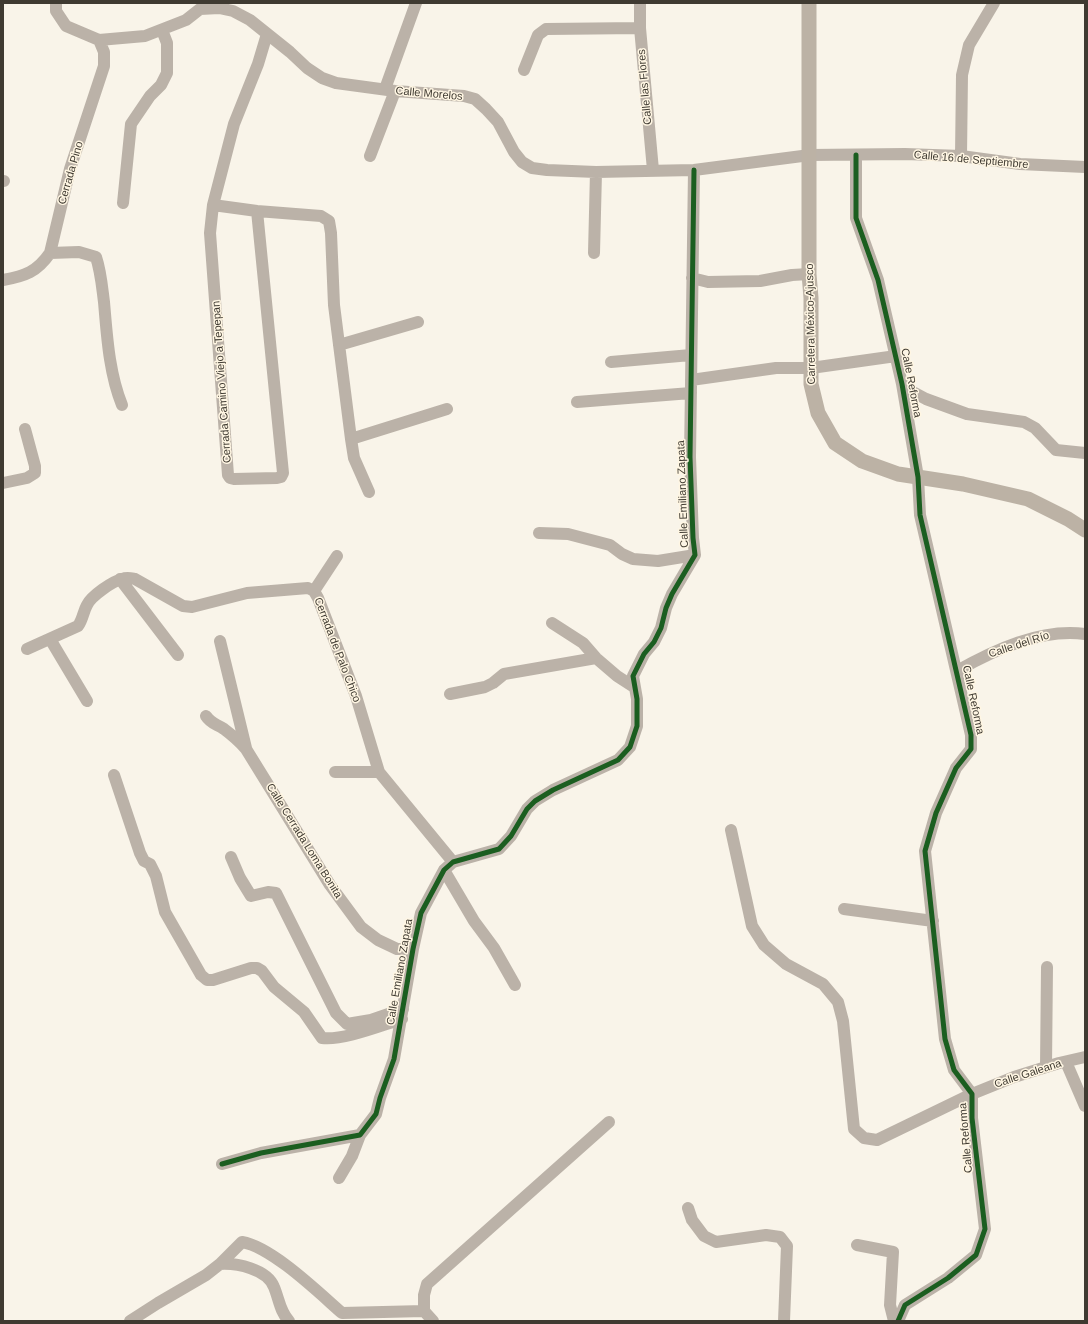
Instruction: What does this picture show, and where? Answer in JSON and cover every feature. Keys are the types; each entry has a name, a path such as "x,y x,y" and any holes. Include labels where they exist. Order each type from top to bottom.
{"main road":[{"name":"Carretera México-Ajusco","path":"809,3 809,274 811,298 811,384 818,414 836,443 862,461 898,474 963,484 1028,499 1068,519 1085,530"}],"street":[{"path":"56,3 56,11 66,26 99,40 145,36 186,20 193,9 234,7"},
{"path":"370,156 416,3"},
{"name":"Calle las Flores","path":"640,3 640,28 653,170"},
{"path":"961,156 962,75 969,45 992,4"},
{"name":"Calle Morelos","path":"234,7 290,52 306,68 322,78 336,83 390,90 464,96 474,99 498,122 514,152 522,162 532,168 596,172 694,170 810,155"},
{"path":"524,70 538,35 546,29 640,28"},
{"path":"123,203 131,124 150,96 161,85 167,73 167,43 162,30"},
{"path":"267,34 258,64 234,124 212,205 257,211 321,216 329,221 331,233 334,305 351,440 354,458 369,492"},
{"name":"Cerrada Pino","path":"50,253 70,169 104,66 104,52 99,40"},
{"name":"Calle 16 de Septiembre","path":"810,155 905,154 961,156 1020,164 1085,167"},
{"name":"Calle Reforma","path":"856,155 856,218 878,280 896,356 918,477 920,515 972,734 971,749 956,768 936,813 925,851 944,1039 954,1070 972,1094 972,1118 985,1229 976,1255 948,1278 905,1305 898,1321"},
{"name":"Calle Emiliano Zapata","path":"339,1178 352,1156 360,1135 376,1114 394,1059 413,949 421,913 444,870 453,862 499,849 511,836 527,809 535,801 554,790 618,760 630,747 637,726 637,699 633,676 644,654 654,642 661,628 666,608 672,594 695,555 690,465 694,170"},
{"path":"594,253 596,172"},
{"name":"Cerrada Camino Viejo a Tepepan","path":"212,205 210,233 228,474 230,478 234,480 277,478 283,473 257,211"},
{"path":"3,280 24,276 45,261 50,253 79,252 96,257 100,270 107,333 116,389 122,405"},
{"path":"692,278 708,282 760,281 792,275 809,274"},
{"path":"339,345 418,322"},
{"path":"611,362 691,355"},
{"path":"691,380 776,368 811,368 896,356"},
{"path":"902,384 926,399 967,414 1024,422 1035,428 1056,450 1085,453"},
{"path":"577,402 691,393"},
{"path":"351,440 447,409"},
{"path":"3,483 27,478 35,473 35,466 25,429"},
{"path":"540,533 568,534 610,545 622,554 633,559 658,561 695,555"},
{"path":"314,591 337,556"},
{"name":"Cerrada de Palo Chico","path":"120,579 128,577 135,579 182,606 192,607 248,593 308,588 314,591 356,696 379,772 453,862"},
{"path":"27,649 78,626 82,621 86,605 90,600 120,579 178,655"},
{"path":"552,623 583,643 596,658 618,676 634,686"},
{"name":"Calle del Río","path":"957,671 982,657 1044,634 1071,632 1085,634"},
{"path":"50,639 87,700"},
{"path":"220,641 246,749"},
{"path":"450,694 485,687 493,683 504,674 596,658"},
{"name":"Calle Cerrada Loma Bonita","path":"206,716 210,721 237,739 246,749 330,885 361,927 378,940 397,949 413,949"},
{"path":"335,772 379,772"},
{"path":"114,775 140,853 144,861 150,864 156,876 165,912 201,975 207,980 213,980 251,968 257,968 262,971 278,991 304,1012 322,1038 329,1039 366,1031 402,1014"},
{"name":"Calle Galeana","path":"731,830 752,926 764,945 786,964 823,984 838,1002 843,1021 854,1129 864,1138 876,1140 972,1094 1014,1077 1059,1062 1066,1062 1085,1057"},
{"path":"231,857 240,878 251,896 268,892 276,893 336,1013 347,1024 402,1014"},
{"path":"444,870 474,921 494,948 515,985"},
{"path":"844,909 933,921"},
{"path":"1046,1066 1047,967"},
{"path":"1066,1062 1085,1106"},
{"path":"433,1321 424,1311 424,1295 427,1284 609,1122"},
{"path":"222,1164 261,1153 360,1135"},
{"path":"688,1208 692,1220 704,1236 716,1242 766,1235 780,1237 787,1246 784,1321"},
{"path":"130,1321 206,1275 220,1264 242,1242 256,1246 289,1268 342,1313 424,1311"},
{"path":"857,1245 893,1252 890,1304 894,1321"},
{"path":"220,1264 233,1264 265,1275 274,1286 283,1316 289,1321"}],"cycle path":[{"path":"856,155 856,218 878,280 902,384 918,477 920,515 971,735 971,749 956,768 936,813 925,851 945,1039 954,1070 972,1094 972,1118 985,1229 976,1255 948,1278 905,1305 898,1321"},
{"path":"222,1164 261,1153 360,1135 376,1114 394,1059 413,949 421,913 444,870 453,862 499,849 511,836 527,809 535,801 553,790 618,760 630,747 637,726 637,699 633,676 644,654 654,642 661,628 666,608 672,594 695,555 690,457 694,170"}]}
